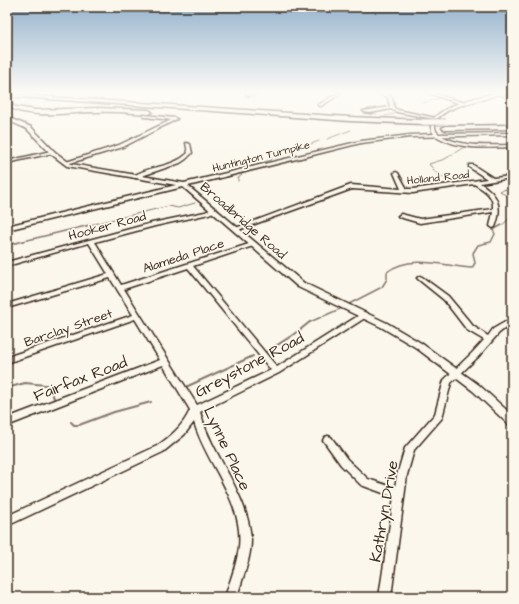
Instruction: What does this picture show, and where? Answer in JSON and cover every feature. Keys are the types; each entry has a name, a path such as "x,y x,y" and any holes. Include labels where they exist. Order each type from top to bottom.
{"highway":[{"path":"305,121 346,124 512,127"},
{"path":"376,121 423,125"},
{"path":"445,125 509,121"}],"main road":[{"name":"Broadbridge Road","path":"14,121 29,128 51,152 65,163 83,168 184,185 301,285 403,335 456,373 512,421"},
{"path":"433,121 432,125 437,135"},
{"name":"Huntington Turnpike","path":"7,228 358,142 392,137 512,134"}],"street":[{"path":"65,163 116,148 171,121"},
{"path":"437,135 448,141 466,145 512,146"},
{"path":"134,177 144,172 169,166 184,159 190,153 188,144"},
{"path":"7,162 51,152"},
{"path":"471,166 492,180"},
{"path":"396,173 405,191"},
{"path":"476,183 512,177"},
{"name":"Holland Road","path":"236,228 350,188 362,187 405,191 476,183 492,194 497,203 496,210"},
{"name":"Hooker Road","path":"7,264 154,224 207,213 214,210"},
{"path":"401,216 420,220 496,210 493,226"},
{"name":"Lynne Place","path":"91,241 164,362 195,410 198,426 237,501 244,525 244,547 232,597"},
{"name":"Alameda Place","path":"119,288 254,244"},
{"path":"190,266 276,371"},
{"path":"7,306 112,275"},
{"path":"420,278 446,298 470,328 488,340"},
{"name":"Barclay Street","path":"7,360 136,316"},
{"name":"Greystone Road","path":"7,521 133,464 160,449 180,435 191,419 195,410 276,371 364,316"},
{"name":"Kathryn Drive","path":"385,597 402,475 410,448 439,415 447,382 502,326 512,320"},
{"name":"Fairfax Road","path":"7,422 164,362"},
{"path":"328,440 344,462 365,482 399,494"}],"waterway":[{"path":"327,139 351,130"},
{"path":"239,169 271,160 272,158 268,154 277,150 297,149 319,141"},
{"path":"452,181 438,175 429,164 445,159 464,147"},
{"path":"238,181 238,178 242,175 241,173"},
{"path":"507,184 510,188 500,191 512,200"},
{"path":"85,226 169,206 178,208 195,203"},
{"path":"501,226 509,219 510,213"},
{"path":"7,245 90,225"},
{"path":"347,305 382,287 387,279 387,272 406,264 428,262 472,268 475,263 473,253 478,245 491,242 495,234 493,230 502,225"},
{"path":"310,322 342,308"},
{"path":"267,351 290,337 311,321"},
{"path":"188,386 253,356"},
{"path":"7,388 25,383 46,385 49,386 54,398"},
{"path":"71,422 74,425 79,425 114,412 151,402"}]}
